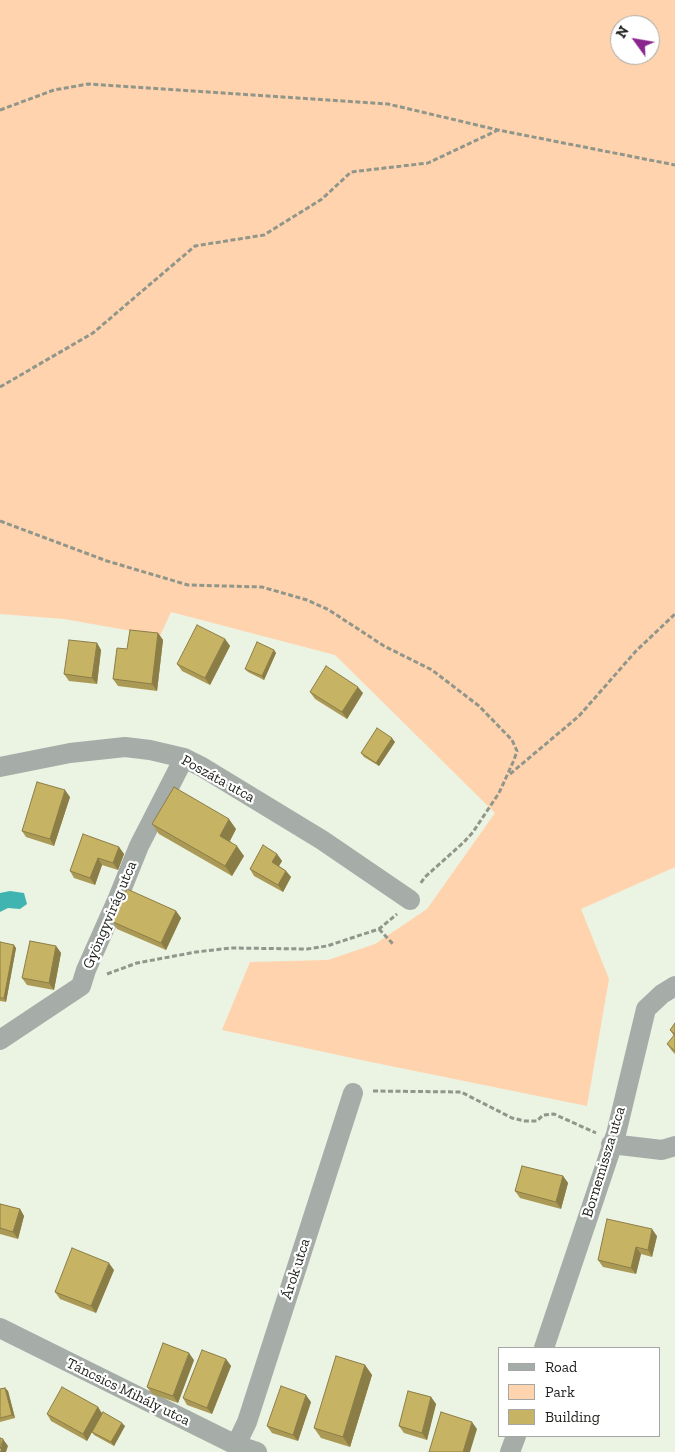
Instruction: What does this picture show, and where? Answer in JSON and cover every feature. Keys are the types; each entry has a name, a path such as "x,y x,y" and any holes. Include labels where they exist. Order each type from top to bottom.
{"street":[{"name":"Poszáta utca","path":"0,768 70,753 125,747 150,750 184,758 209,771 315,836 410,900"},
{"name":"Gyöngyvirág utca","path":"0,1040 81,986 86,970 139,846 184,758"},
{"name":"Bornemissza utca","path":"544,1347 611,1144 616,1134 646,1009 662,994 675,986"},
{"name":"Árok utca","path":"236,1445 250,1413 353,1093"},
{"path":"611,1144 662,1150 675,1146"},
{"name":"Táncsics Mihály utca","path":"0,1328 236,1445 257,1452"},
{"path":"510,1452 516,1437"}],"path":[{"path":"0,110 54,90 88,84 388,104 498,130 675,165"},
{"path":"0,388 92,333 195,246 264,235 322,199 352,172 428,164 498,130"},
{"path":"0,521 107,561 188,585 262,586 299,597 329,610 384,646 432,670 479,706 512,740 517,751 509,774 499,793 472,832 464,842 426,877 410,900 395,916 379,929 327,946 307,949 239,948 196,952 137,963 115,970 81,986"},
{"path":"509,774 578,716 636,651 675,614"},
{"path":"379,929 393,944"},
{"path":"353,1093 403,1090 461,1092 512,1118 538,1121 543,1114 554,1114 597,1133 611,1144"}],"green space":[{"path":"0,0 675,0 675,867 581,909 609,979 587,1106 222,1030 250,962 328,960 375,944 427,909 495,813 335,655 171,612 160,636 64,619 0,614"}],"water":[{"path":"10,891 24,893 27,904 20,909 8,908 0,912 0,893"}],"building":[{"path":"197,625 225,639 205,678 177,664"},
{"path":"130,630 158,633 152,684 113,679 117,648 127,649"},
{"path":"69,640 97,643 92,678 64,674"},
{"path":"257,642 274,650 262,676 245,669"},
{"path":"326,666 358,687 342,712 310,692"},
{"path":"377,728 392,738 376,763 361,753"},
{"path":"37,782 65,790 50,839 22,831"},
{"path":"174,787 229,819 220,836 237,846 225,866 152,824"},
{"path":"83,834 119,847 113,863 98,858 90,878 70,871"},
{"path":"263,845 277,854 272,862 286,871 278,885 250,869"},
{"path":"127,889 176,911 161,943 113,922"},
{"path":"30,941 56,946 49,983 22,978"},
{"path":"0,942 14,945 4,998 0,998"},
{"path":"675,1023 675,1034 670,1030"},
{"path":"675,1034 675,1051 667,1044"},
{"path":"522,1166 563,1176 556,1202 515,1191"},
{"path":"0,1204 20,1209 13,1232 0,1228"},
{"path":"607,1219 652,1229 648,1250 636,1247 631,1268 598,1260"},
{"path":"72,1248 109,1263 91,1306 55,1292"},
{"path":"163,1343 189,1353 173,1396 147,1387"},
{"path":"202,1350 226,1359 207,1408 183,1398"},
{"path":"336,1356 365,1365 343,1437 314,1428"},
{"path":"281,1386 306,1395 293,1435 267,1426"},
{"path":"62,1387 98,1407 83,1434 47,1414"},
{"path":"5,1388 12,1415 0,1418 0,1389"},
{"path":"408,1391 431,1397 422,1433 399,1426"},
{"path":"103,1412 122,1423 111,1442 92,1432"},
{"path":"441,1412 472,1422 463,1452 429,1452"},
{"path":"0,1438 3,1439 0,1449"}]}
